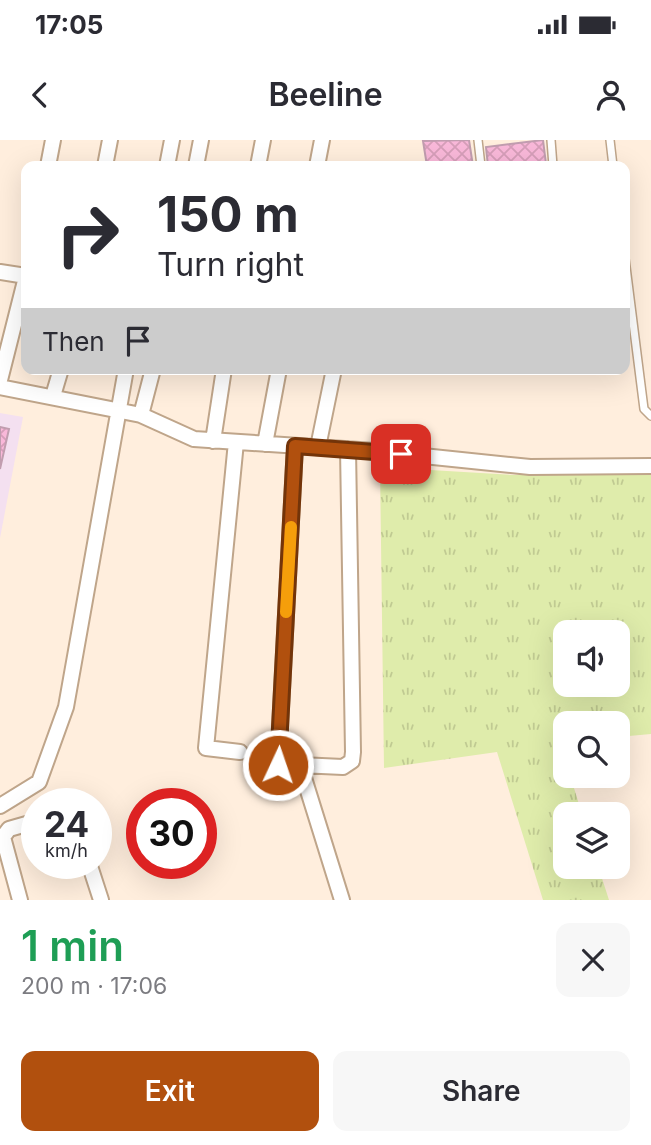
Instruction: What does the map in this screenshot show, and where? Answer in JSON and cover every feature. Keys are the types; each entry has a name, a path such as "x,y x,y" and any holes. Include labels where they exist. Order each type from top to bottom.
{"street":[{"path":"49,161 53,140"},
{"path":"106,161 110,140"},
{"path":"168,161 172,140"},
{"path":"197,161 201,140"},
{"path":"259,161 263,140"},
{"path":"318,161 323,140"},
{"path":"0,272 21,276"},
{"path":"0,380 21,297"},
{"path":"53,397 59,375"},
{"path":"0,806 39,782 66,707 125,375"},
{"path":"141,415 151,375"},
{"path":"213,440 223,375"},
{"path":"265,444 278,375"},
{"path":"318,447 333,375"},
{"path":"0,387 141,415 194,439 348,449 530,467 651,466"},
{"path":"236,442 206,748 240,752"},
{"path":"295,446 278,765 343,767 352,761 348,449"},
{"path":"300,765 342,900"},
{"path":"20,900 1,835 21,826"},
{"path":"94,879 100,900"}],"lane":[{"path":"478,140 480,161"},
{"path":"551,140 553,161"},
{"path":"610,140 612,161"},
{"path":"630,298 644,409 651,416"}],"shaded area":[{"path":"0,413 23,417 0,538"}],"green space":[{"path":"380,467 513,475 651,474 651,734 630,736 630,711 553,711 553,788 574,788 578,802 553,802 553,879 602,879 609,900 543,900 497,752 384,768"}],"building":[{"path":"469,140 472,161 426,161 423,141"},
{"path":"543,140 546,161 487,161 486,147"},
{"path":"0,427 9,429 0,469"}],"slow traffic":[{"path":"286,612 291,527"}],"route":[{"path":"278,765 295,446 401,454"}]}
